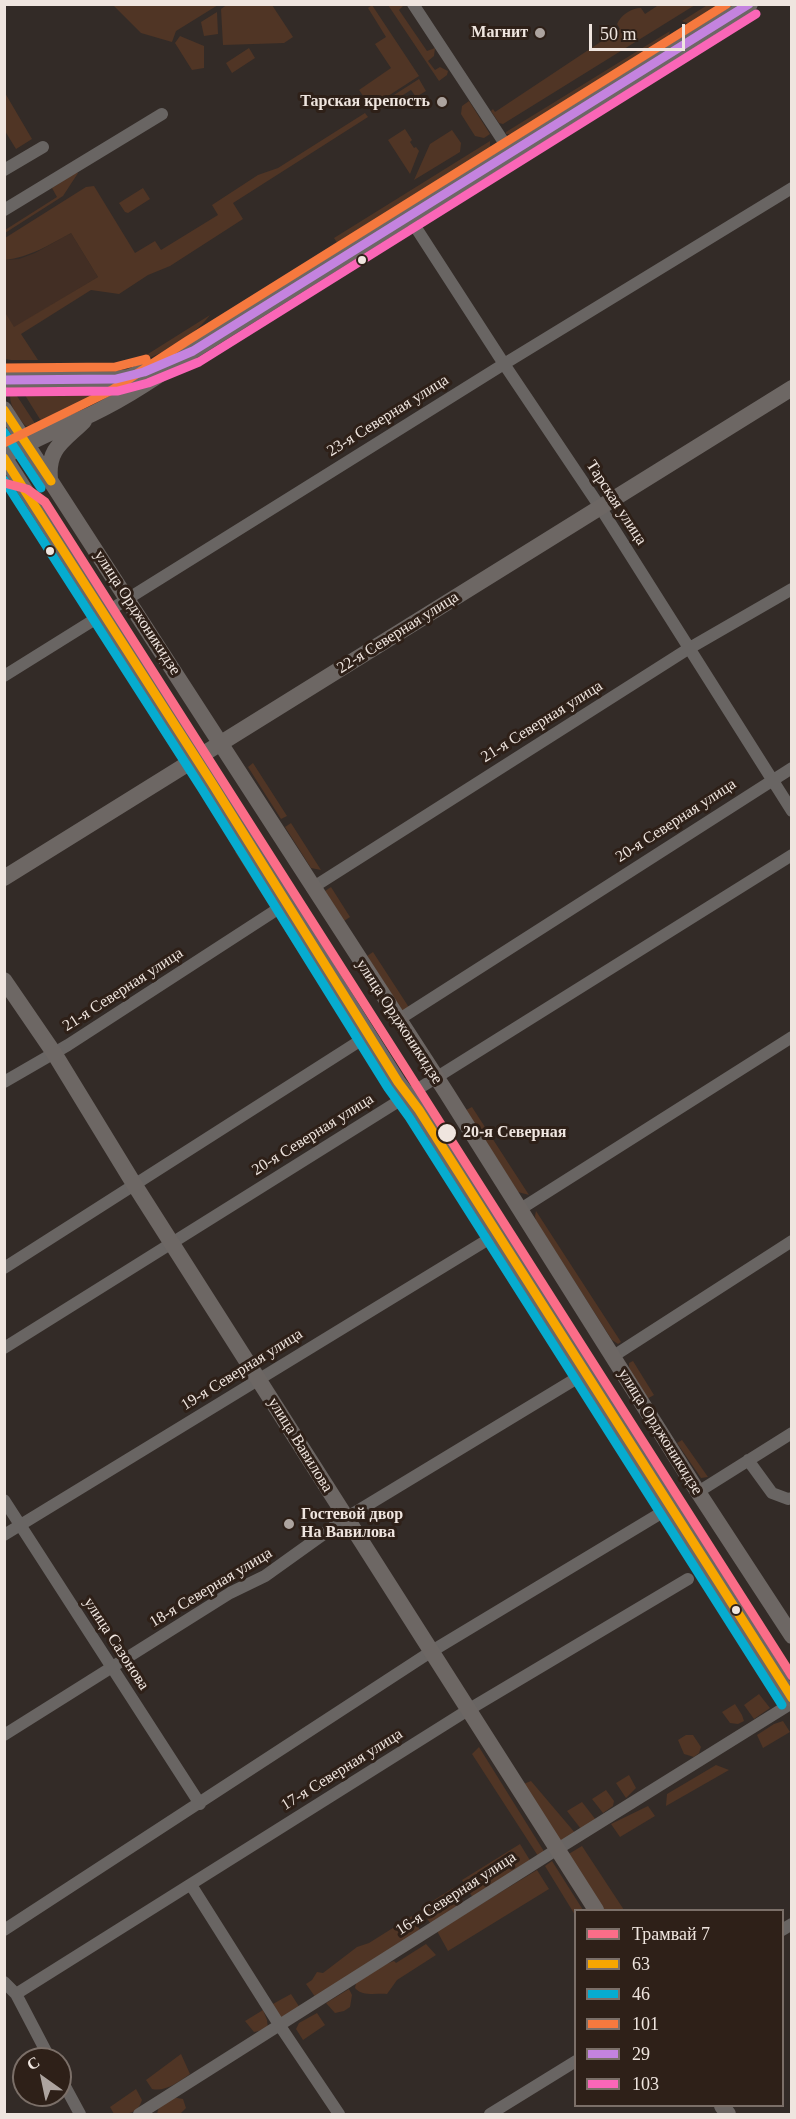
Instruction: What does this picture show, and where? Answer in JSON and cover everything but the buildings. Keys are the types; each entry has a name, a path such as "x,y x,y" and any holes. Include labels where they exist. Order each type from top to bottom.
{"main road":[{"path":"4,457 27,443 92,414 149,383 193,351 750,4"},
{"path":"4,380 116,379 129,377 193,351"},
{"name":"22-я Северная улица","path":"4,878 792,388"},
{"name":"улица Орджоникидзе","path":"4,409 436,1077 612,1357 792,1636"},
{"path":"50,479 49,464 56,448 92,414"},
{"name":"улица Орджоникидзе","path":"4,457 407,1095 419,1110 586,1372 792,1701"},
{"name":"улица Вавилова","path":"4,980 54,1053 134,1184 595,1909"}],"street":[{"path":"413,4 511,153"},
{"path":"4,210 162,114"},
{"path":"4,170 43,147"},
{"name":"23-я Северная улица","path":"4,676 504,364 792,188"},
{"name":"Тарская улица","path":"409,217 600,507 792,810"},
{"name":"21-я Северная улица","path":"312,888 688,649 792,589"},
{"name":"20-я Северная улица","path":"398,1020 792,768"},
{"name":"20-я Северная улица","path":"4,1348 792,855"},
{"name":"21-я Северная улица","path":"4,1082 54,1053 287,903"},
{"path":"4,1268 369,1035"},
{"path":"519,1210 792,1037"},
{"name":"19-я Северная улица","path":"4,1535 497,1233"},
{"path":"612,1357 792,1241"},
{"name":"18-я Северная улица","path":"4,1736 230,1593 265,1576 346,1518 586,1372"},
{"path":"698,1492 792,1433"},
{"path":"748,1460 772,1493 788,1499 792,1498"},
{"name":"улица Сазонова","path":"4,1500 200,1804"},
{"path":"4,1930 432,1651 671,1508"},
{"name":"17-я Северная улица","path":"16,1994 468,1710 688,1579"},
{"name":"16-я Северная улица","path":"139,2115 792,1701"},
{"path":"191,1885 339,2115"},
{"path":"4,1982 16,1994 45,2047"},
{"path":"490,2115 574,2062"},
{"path":"72,2100 80,2115"}],"shaded area":[{"path":"228,4 272,5 293,37 284,43 223,45 221,9"},
{"path":"660,4 695,5 503,124 499,123 491,111 493,109 495,112 620,29 617,24 627,13 641,8 645,14"},
{"path":"709,4 725,5 692,25 682,21"},
{"path":"113,5 218,5 176,31 172,42 141,33"},
{"path":"372,5 419,76 371,107 359,90 391,68 375,44 386,37 368,8"},
{"path":"388,5 404,5 399,10 427,51 435,48 434,56 428,61 435,70 440,67 448,71 447,75 439,81"},
{"path":"217,12 218,34 204,36 201,22"},
{"path":"670,31 667,41 518,135 506,134 506,132"},
{"path":"180,36 204,46 204,68 192,70 175,43"},
{"path":"249,48 255,58 232,73 226,63"},
{"path":"419,79 426,91 416,97 411,90 374,113 372,109"},
{"path":"5,93 32,139 16,149 5,131"},
{"path":"469,101 490,134 484,138 475,136 461,114 462,106"},
{"path":"365,113 368,117 233,203 243,219 170,266 148,275 119,294 91,290 21,334 38,360 5,359 5,312 14,327 98,277 71,233 31,253 5,260 5,238 86,187 94,186 135,253 155,241 161,250 218,215 212,205 258,175 278,168"},
{"path":"405,129 412,140 410,142 419,151 410,174 388,140"},
{"path":"452,130 461,143 460,152 414,180 430,144"},
{"path":"490,141 490,150 338,244 334,238"},
{"path":"77,172 63,196 5,233 5,230 57,197 52,188"},
{"path":"143,188 150,199 128,213 125,212 119,203"},
{"path":"71,233 98,277 14,328 5,312 5,260 19,259 35,253"},
{"path":"210,315 185,339 154,356 132,364"},
{"path":"23,392 110,393 43,424"},
{"path":"15,393 36,425 26,426 18,416 10,400 10,396"},
{"path":"101,627 173,741 168,744 96,630"},
{"path":"253,763 287,816 281,819 248,767"},
{"path":"291,823 321,870 311,868 285,827"},
{"path":"241,848 276,902 270,907 235,852"},
{"path":"331,887 350,917 344,921 325,891"},
{"path":"287,920 316,965 309,969 280,923"},
{"path":"373,952 410,1009 404,1013 367,956"},
{"path":"336,996 360,1034 357,1042 329,1000"},
{"path":"472,1107 529,1195 518,1192 466,1110"},
{"path":"446,1169 475,1215 470,1217 467,1215 440,1173"},
{"path":"536,1211 621,1342 618,1344 612,1340 536,1221"},
{"path":"488,1249 496,1250 518,1283 511,1286"},
{"path":"544,1324 573,1368 569,1373 539,1328"},
{"path":"633,1361 654,1395 647,1399 629,1369 629,1363"},
{"path":"588,1393 616,1436 610,1440 583,1396"},
{"path":"682,1440 708,1477 701,1478 677,1443"},
{"path":"633,1462 660,1506 655,1509 626,1466"},
{"path":"664,1526 674,1528 775,1687 769,1691"},
{"path":"759,1694 770,1708 754,1719 744,1705"},
{"path":"735,1704 744,1721 738,1724 730,1723 722,1712"},
{"path":"783,1721 790,1732 763,1748 757,1735"},
{"path":"686,1735 693,1735 701,1747 699,1753 694,1757 684,1754 678,1740"},
{"path":"479,1747 545,1853 538,1856 472,1754"},
{"path":"716,1765 729,1770 666,1806 667,1794"},
{"path":"629,1775 636,1788 626,1798 616,1783"},
{"path":"531,1781 576,1834 557,1845 521,1785"},
{"path":"606,1790 614,1801 613,1806 603,1813 592,1799"},
{"path":"582,1802 596,1820 581,1829 567,1811"},
{"path":"648,1806 655,1816 620,1837 611,1824"},
{"path":"520,1844 531,1862 473,1898 462,1880"},
{"path":"582,1846 623,1909 602,1909 567,1855"},
{"path":"552,1861 582,1909 574,1909 574,1913 545,1866"},
{"path":"537,1870 549,1889 448,1951 437,1931"},
{"path":"453,1888 463,1903 431,1924 420,1909"},
{"path":"412,1916 421,1932 316,1998 306,1984 317,1972 323,1973 357,1947 369,1943"},
{"path":"426,1944 436,1955 397,1980 387,1994 366,1994 355,1988 356,1983 386,1964 394,1961 396,1963"},
{"path":"349,1989 352,1995 350,2007 335,2013 326,2003"},
{"path":"291,1994 300,2008 279,2019 271,2005"},
{"path":"263,2010 268,2029 254,2032 245,2021"},
{"path":"317,2013 325,2025 303,2040 296,2029 299,2023"},
{"path":"181,2054 190,2074 167,2088 152,2089 146,2080"},
{"path":"136,2089 142,2100 137,2109 127,2114 114,2114 110,2107"},
{"path":"172,2097 183,2099 186,2108 180,2114 157,2114 159,2106"}],"tram line":[{"name":"7","path":"4,483 27,489 45,502 792,1676"}],"transit line":[{"name":"101","path":"4,443 112,390 727,4"},
{"name":"29","path":"4,380 116,379 144,372 193,351 749,4"},
{"name":"103","path":"4,392 118,391 148,383 199,362 756,14"},
{"name":"101","path":"4,368 115,367 146,359"},
{"name":"63","path":"4,410 51,481"},
{"name":"46","path":"4,432 41,488"},
{"name":"63","path":"4,458 212,783 398,1082 419,1110 792,1698"},
{"name":"46","path":"4,480 202,789 388,1088 409,1117 782,1705"}],"place":[{"name":"Магнит","path":"540,33"},
{"name":"Тарская крепость","path":"442,102"},
{"name":"20-я Северная","path":"447,1133"},
{"name":"Гостевой двор На Вавилова","path":"289,1524"}]}
